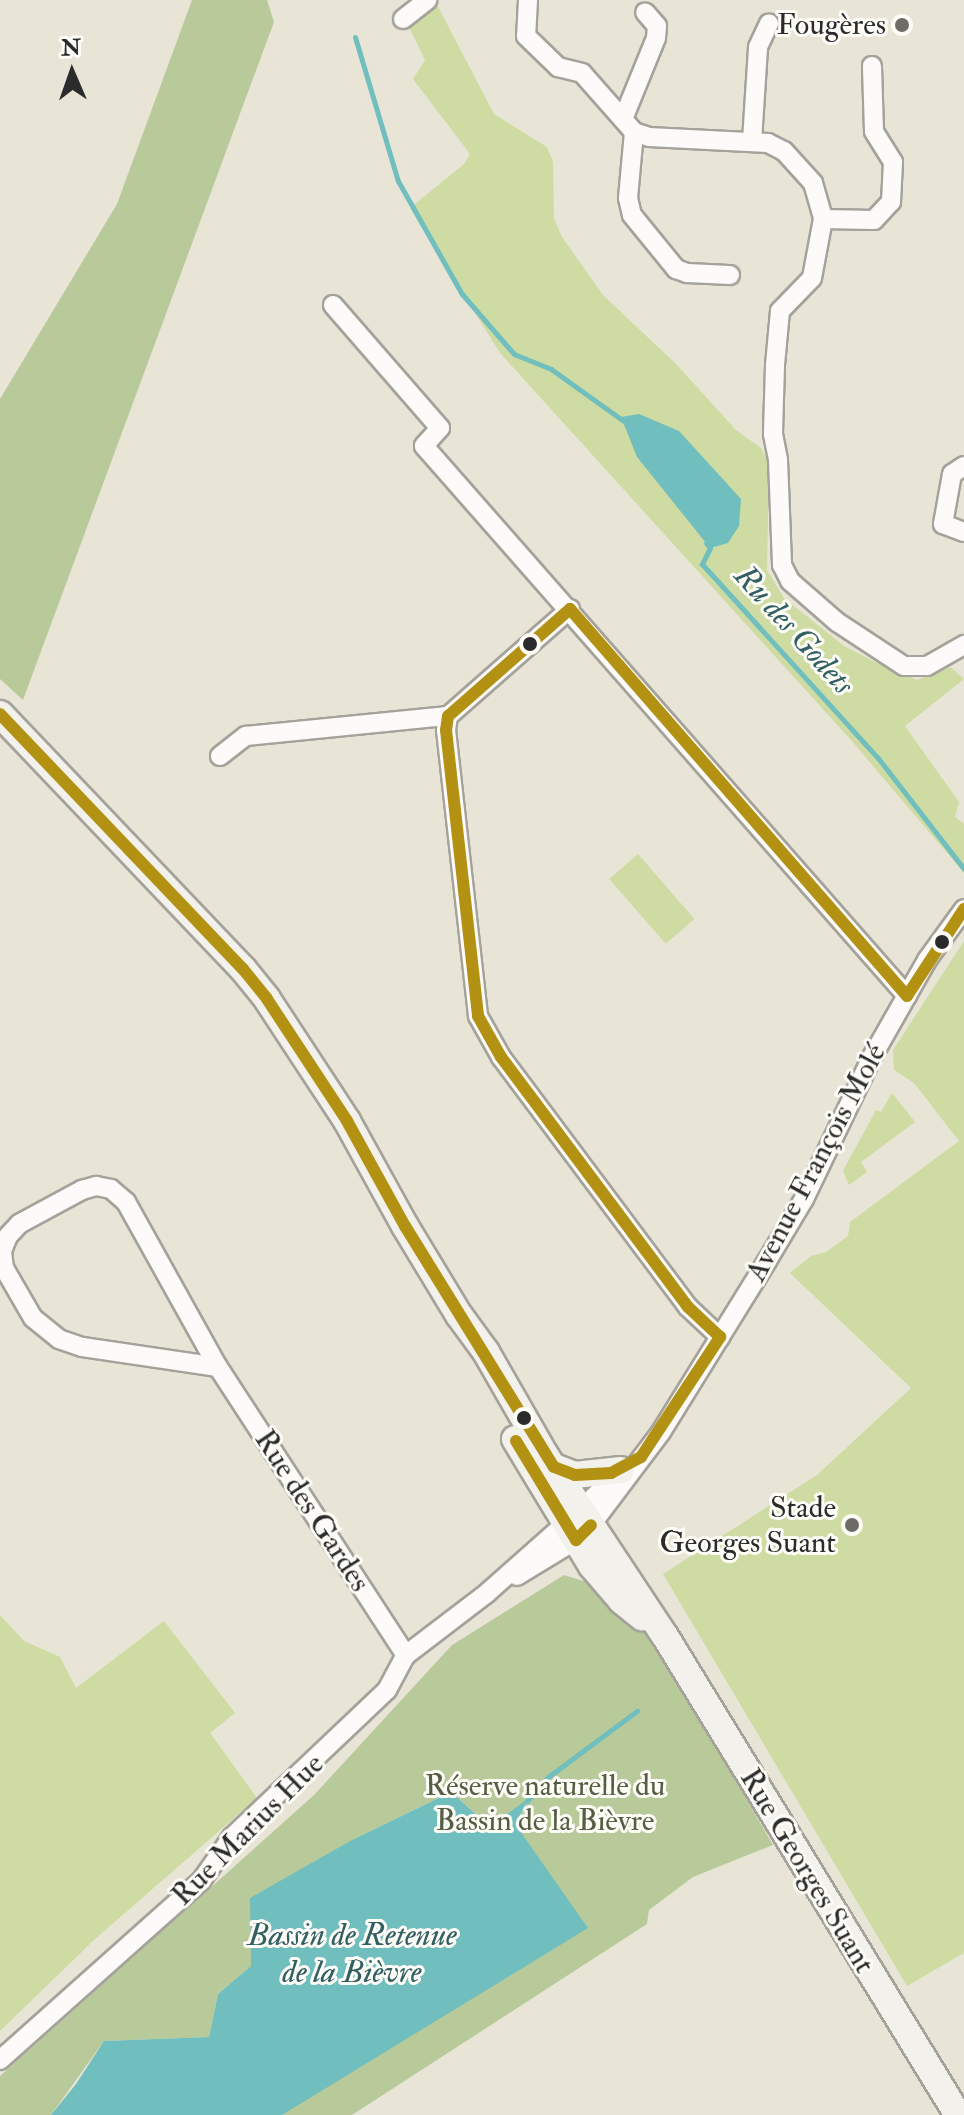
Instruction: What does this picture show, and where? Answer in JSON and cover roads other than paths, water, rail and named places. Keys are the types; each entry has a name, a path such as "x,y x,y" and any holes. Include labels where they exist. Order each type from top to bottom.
{"main road":[{"path":"0,714 134,866"},
{"path":"0,735 243,969 267,999 347,1121 405,1226 459,1315 486,1352 554,1467 578,1525"},
{"path":"459,1315 493,1399 578,1525"},
{"path":"554,1467 575,1475 631,1464"},
{"name":"Rue Georges Suant","path":"578,1525 665,1636 955,2112"}],"street":[{"path":"403,19 427,0"},
{"path":"528,0 526,36 558,67 582,73 628,126 649,137 768,143 784,151 813,183 823,219 812,278 780,311 773,434 778,460 782,565 790,581 837,622 904,666 927,666 964,645"},
{"path":"645,12 657,26 628,126 628,198 632,215 676,269 687,273 730,275"},
{"path":"752,141 758,47 769,23"},
{"path":"823,219 874,220 891,202 893,162 874,131 872,66"},
{"path":"333,305 440,428 424,446 907,996"},
{"path":"964,466 952,474 943,524 964,532"},
{"path":"220,756 246,736 448,716 570,609"},
{"path":"448,716 446,730 475,1002 483,1031 688,1307 720,1337"},
{"name":"Avenue François Molé","path":"578,1525 631,1464 720,1337 804,1199 872,1057 907,996 964,909"},
{"name":"Rue des Gardes","path":"218,1367 82,1347 49,1333 33,1318 4,1268 2,1251 8,1236 19,1224 89,1187 103,1187 117,1192 126,1202 218,1367 406,1655"},
{"name":"Rue Marius Hue","path":"0,2060 201,1881 232,1837 387,1690 406,1655 578,1525"}],"water":[{"path":"639,414 679,431 741,499 739,526 728,543 710,548 637,457 621,417"},
{"name":"Bassin de Retenue de la Bièvre","path":"451,1792 490,1827 530,1797 515,1824 588,1928 282,2115 51,2115 104,2041 209,2037 218,1994 251,1966 250,1898 352,1840"}],"waterway":[{"name":"Ru des Godets","path":"355,37 398,181 462,294 514,354 551,369 625,422"},
{"name":"Ru des Godets","path":"706,543 710,548 702,564 878,758 964,869"},
{"path":"527,1801 548,1777 637,1711"}],"place":[{"name":"Fougères","path":"902,25"},
{"name":"Stade Georges Suant","path":"852,1525"}],"park label":[{"name":"Réserve naturelle du Bassin de la Bièvre","path":"545,1803"}]}
